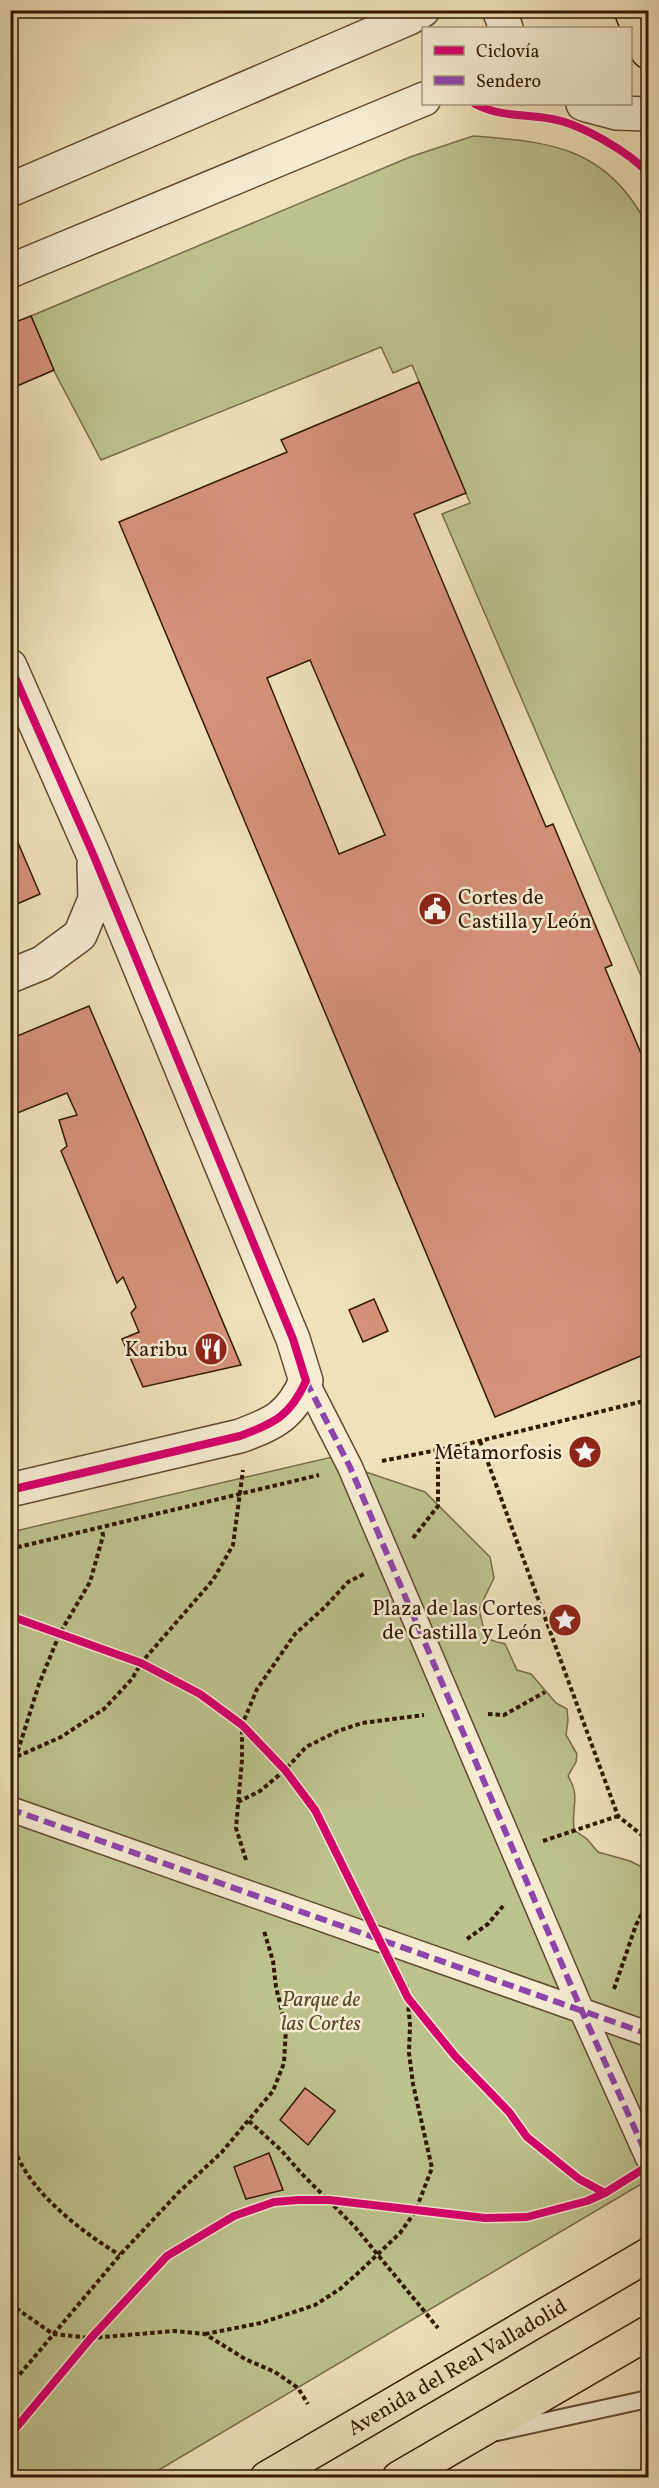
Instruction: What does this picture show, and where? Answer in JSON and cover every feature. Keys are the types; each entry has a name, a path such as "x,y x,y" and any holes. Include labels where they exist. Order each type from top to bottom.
{"highway":[{"path":"631,10 648,52"},
{"name":"Avenida del Real Valladolid","path":"267,2478 648,2255"},
{"path":"399,2478 648,2333"}],"street":[{"path":"10,190 423,10"},
{"path":"499,10 506,27"},
{"path":"10,271 422,99"},
{"path":"587,105 617,113 648,114"},
{"path":"10,666 93,854 293,1340 302,1391 350,1467 581,2009 648,2158"},
{"path":"10,976 42,963 80,934 95,899 93,854"},
{"path":"10,1490 240,1437 274,1423 302,1391"},
{"path":"10,1809 648,2034"}],"lane":[{"path":"467,2438 648,2399"}],"path":[{"path":"10,1549 102,1529 350,1467 480,1441 648,1400"},
{"path":"13,1756 61,1737 104,1709 213,1580 233,1545 243,1478 240,1437"},
{"path":"480,1441 618,1815 648,1840"},
{"path":"10,1787 13,1756 60,1633 90,1582 103,1536 102,1529"},
{"path":"49,1629 70,1637"},
{"path":"131,1659 150,1667"},
{"path":"237,1803 260,1791 306,1748 362,1723 454,1711 504,1715 545,1692"},
{"path":"233,1719 249,1732"},
{"path":"278,1763 291,1778"},
{"path":"604,2018 636,1924 648,1902"},
{"path":"377,1937 408,1998 415,2007"},
{"path":"10,2304 53,2334 91,2338 174,2331 205,2334 261,2323 315,2305 340,2289 400,2232 415,2212 432,2168 409,2053 410,2025 402,1946"},
{"path":"249,2121 281,2150 355,2227 438,2328"},
{"path":"10,2143 27,2173 51,2200 97,2241 120,2255"},
{"path":"318,2200 339,2202"},
{"path":"404,2210 427,2213"},
{"path":"84,2347 98,2331"},
{"path":"205,2334 298,2388 308,2404"}],"green space":[{"path":"473,136 529,142 576,154 596,165 614,180 632,200 648,226 648,992 442,514 470,503 412,365 393,373 381,347 101,460 54,371 31,316 410,157"},
{"name":"Parque de las Cortes","path":"345,1454 351,1467 425,1492 490,1557 494,1578 479,1609 484,1630 491,1640 505,1644 517,1670 531,1674 556,1703 567,1709 566,1735 577,1754 576,1762 568,1776 575,1796 574,1830 587,1839 598,1852 630,1861 648,1870 648,2180 147,2477 11,2477 11,1532"}],"building":[{"path":"31,316 54,370 10,389 10,324"},
{"name":"Cortes de Castilla y León","path":"419,382 466,493 414,514 546,827 553,824 612,965 605,968 648,1070 648,1353 495,1417 119,522 287,452 281,440","holes":["310,660 385,835 339,854 267,678"]},
{"path":"10,824 40,894 10,907"},
{"path":"89,1006 241,1365 143,1387 122,1339 139,1332 131,1313 136,1307 123,1277 117,1283 61,1151 67,1146 59,1120 77,1115 67,1093 10,1116 10,1039"},
{"path":"374,1299 388,1331 363,1342 349,1310"},
{"path":"305,2088 335,2111 308,2145 280,2120"},
{"path":"269,2153 283,2190 246,2199 234,2167"}],"marked path":[{"path":"306,1381 350,1467 581,2009 648,2158"},
{"path":"10,1809 648,2034"}],"cycle path":[{"path":"477,105 494,111 552,119 577,127 617,148 648,173"},
{"path":"10,666 93,854 293,1339 306,1381 294,1403 280,1417 240,1436 10,1490"},
{"path":"10,1616 141,1663 200,1694 242,1725 285,1770 315,1810 408,1998 455,2056 509,2112 527,2137 579,2179 605,2193"},
{"path":"10,2435 91,2338 167,2256 234,2216 274,2202 329,2200 485,2218 527,2217 587,2201 605,2193 648,2166"}],"place":[{"name":"Cortes de Castilla y León","path":"435,909"},
{"name":"Karibu","path":"211,1349"},
{"name":"Metamorfosis","path":"585,1452"},
{"name":"Plaza de las Cortes de Castilla y León","path":"565,1620"}]}
